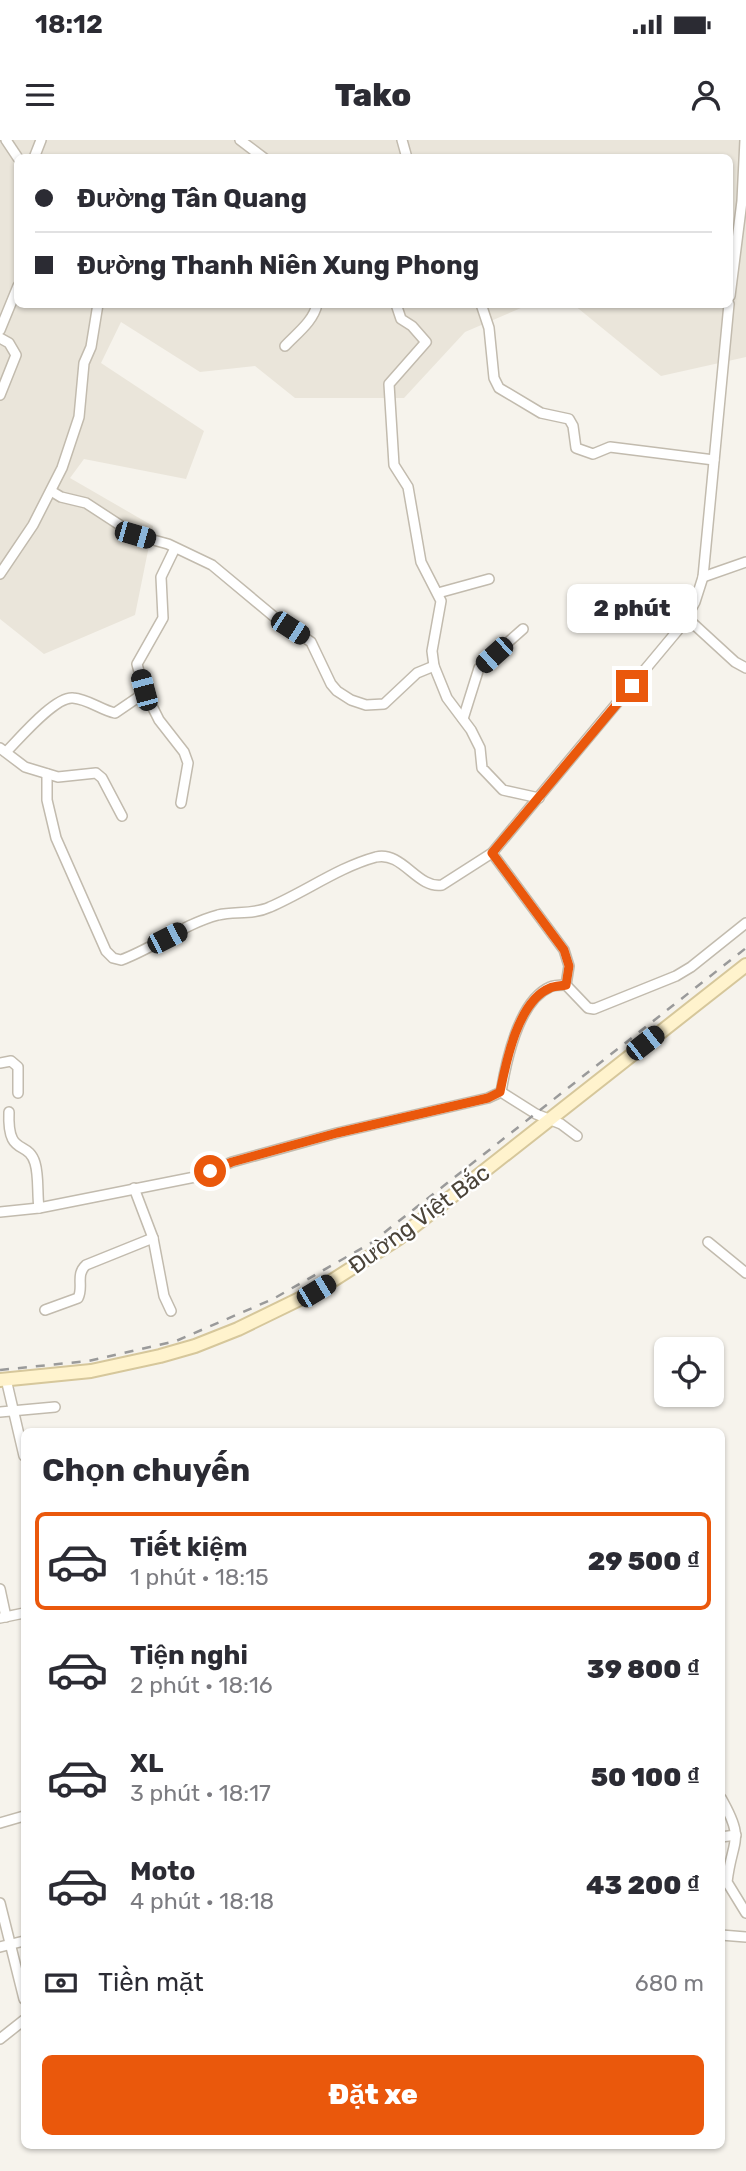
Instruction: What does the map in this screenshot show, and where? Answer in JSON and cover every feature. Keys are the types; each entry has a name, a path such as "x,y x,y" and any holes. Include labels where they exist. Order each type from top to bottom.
{"main road":[{"name":"Đường Việt Bắc","path":"3,1380 91,1371 160,1356 195,1346 316,1291 398,1238 746,965"}],"street":[{"path":"240,140 259,154"},
{"path":"733,273 744,188 745,140"},
{"path":"0,330 14,296"},
{"path":"0,574 33,525 51,491 78,422 83,363 91,347 97,308"},
{"path":"285,345 311,318 316,308"},
{"path":"397,308 401,319 426,342 389,382 394,465 408,487 421,562 438,593 440,608 432,651 434,666 447,698 480,748 482,768 503,790 539,798"},
{"path":"482,308 489,328 494,378 499,388 541,413 569,419 573,426 576,448 593,454 610,447 715,460"},
{"path":"47,774 47,800 56,838 106,951 113,958 121,960 218,915 244,914 266,909 376,857 394,859 429,884 437,886 492,853 687,618 695,602 703,577 729,308"},
{"path":"0,338 9,343 16,355 0,395"},
{"path":"51,491 86,503 135,535 175,548 212,565 271,615 311,642 331,684 351,700 366,705 384,704 417,673 434,666"},
{"path":"175,548 161,578 163,618 137,664 144,690 159,720 184,752 188,763 181,803"},
{"path":"703,577 746,562"},
{"path":"438,593 489,579"},
{"path":"687,618 735,662 746,668"},
{"path":"463,719 479,668 523,629"},
{"path":"122,816 102,778 96,773 63,777 47,774 24,767 3,750 36,719 66,698 86,701 115,713 144,690"},
{"path":"492,853 564,950 569,966 566,985"},
{"path":"566,985 588,1008 594,1009 676,976 746,923"},
{"path":"500,1092 517,1028 527,1009 551,987 566,985"},
{"path":"0,1063 11,1061 18,1067 18,1093"},
{"path":"500,1092 577,1136"},
{"path":"0,1212 38,1208 195,1177 232,1162 311,1140 488,1098 500,1092"},
{"path":"9,1112 8,1129 11,1139 35,1161 38,1208"},
{"path":"134,1188 153,1238 164,1296 170,1311"},
{"path":"45,1310 78,1298 81,1291 80,1275 86,1265 153,1238"},
{"path":"708,1242 746,1273"},
{"path":"3,1380 21,1443"},
{"path":"0,1412 55,1407"},
{"path":"0,1589 3,1617 21,1614"},
{"path":"725,1805 733,1818 737,1835 727,1882 746,1913"},
{"path":"0,1823 21,1817"},
{"path":"725,1836 737,1835"},
{"path":"0,1903 21,1987"},
{"path":"725,1935 746,1937"},
{"path":"0,1947 21,1942"},
{"path":"0,2039 21,2022"}],"shaded area":[{"path":"0,140 746,140 746,357 661,376 578,308 733,308 733,154 14,154 14,308 521,308 465,332 404,398 295,398 255,366 200,372 121,322 101,363 204,431 186,479 84,459 70,478 153,526 135,615 44,654 0,619"}],"railway":[{"path":"0,1370 88,1361 176,1341 273,1299 371,1243 746,948"}],"route":[{"path":"210,1171 232,1162 337,1133 488,1098 500,1092 517,1028 527,1009 544,991 566,985 569,966 564,950 492,853 632,686"}]}
